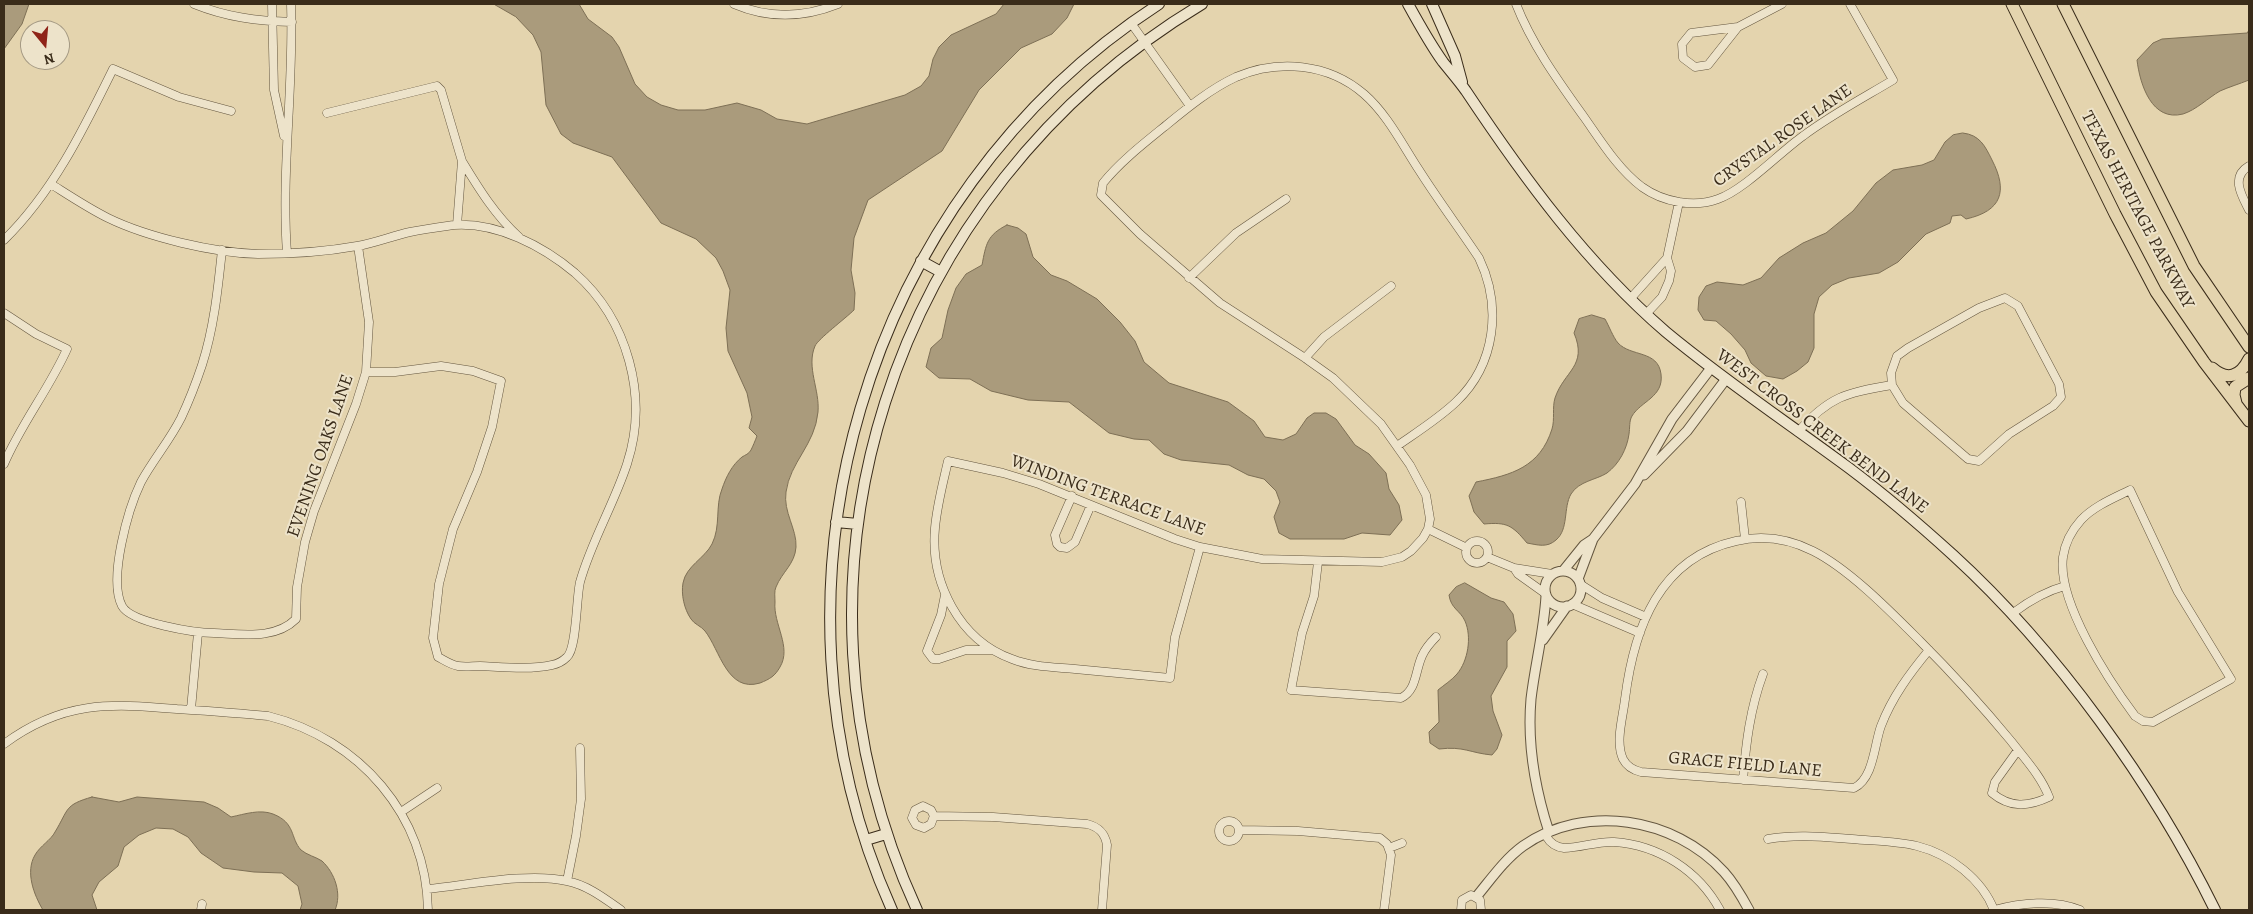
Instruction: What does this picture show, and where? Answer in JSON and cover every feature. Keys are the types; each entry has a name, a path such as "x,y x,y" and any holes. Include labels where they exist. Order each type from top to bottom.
{"main road":[{"path":"892,910 866,840 845,763 834,690 830,605 836,522 849,448 866,389 882,342 921,261 968,186 1019,124 1072,71 1159,4"},
{"path":"917,910 886,834 867,759 855,675 852,593 858,524 870,457 884,403 917,318 941,272 990,194 1036,138 1081,94 1143,42 1202,4"},
{"name":"WEST CROSS CREEK BEND LANE","path":"1408,4 1442,60 1464,87 1522,174 1553,214 1631,298 1664,329 1726,380 1851,470 1904,513 1954,556 2013,613 2069,681 2118,749 2164,818 2198,876 2215,910"},
{"name":"WEST CROSS CREEK BEND LANE","path":"1432,4 1455,56 1464,87"},
{"name":"TEXAS HERITAGE PARKWAY","path":"2012,4 2115,214 2152,283 2201,358 2249,421"},
{"name":"TEXAS HERITAGE PARKWAY","path":"2063,4 2194,266 2248,348"},
{"path":"921,261 941,272"},
{"path":"2201,358 2221,376 2232,376 2241,370 2249,359"},
{"path":"2236,406 2235,388 2249,378"},
{"path":"836,522 858,524"},
{"path":"866,840 886,834"}],"street":[{"path":"194,4 218,13 245,19 292,22"},
{"path":"272,4 274,90 286,142"},
{"path":"287,253 286,142 291,87 292,4"},
{"path":"734,4 748,10 771,15 795,15 818,12 838,4"},
{"name":"CRYSTAL ROSE LANE","path":"1516,4 1534,41 1556,77 1625,172 1656,196 1679,202 1701,203 1725,197 1804,135 1893,80 1850,4"},
{"path":"1738,27 1708,65 1694,67 1683,58 1682,44 1691,33 1738,27 1782,4"},
{"path":"1131,24 1190,106"},
{"path":"1398,446 1467,391 1488,351 1493,329 1490,286 1479,258 1374,104 1350,84 1325,71 1297,67 1267,68 1234,78 1190,106 1149,139 1107,178 1101,195 1105,201 1188,278 1220,303 1305,358 1357,399 1381,424 1398,446 1426,494 1429,504 1428,529 1467,548"},
{"path":"4,240 51,184 83,129 113,69 179,97 231,111"},
{"path":"327,113 437,86 441,90 462,161 485,198 503,222 521,239"},
{"path":"456,225 462,161"},
{"path":"2249,166 2240,174 2238,183 2240,193 2249,210"},
{"path":"51,184 111,220 188,244 222,250 254,254 318,252 358,246 409,232 456,225 485,228 521,239 549,254 569,269 600,299 616,327 629,357 635,394 636,430 627,464 581,580 576,605 573,642 569,656 553,665 520,667 458,666 438,657 433,638 439,584 453,529 477,472 492,427 501,381 473,371 441,366 395,372 366,372"},
{"path":"1188,278 1236,233 1286,199"},
{"path":"1647,313 1667,289 1670,271 1667,258 1679,202"},
{"name":"EVENING OAKS LANE","path":"198,633 274,633 287,628 296,619 297,587 305,542 314,511 356,404 366,372 369,322 358,246"},
{"path":"191,710 198,633 134,617 122,608 118,596 117,571 124,528 141,483 180,418 202,364 215,308 222,250"},
{"path":"1631,298 1667,258"},
{"path":"1305,358 1324,337 1391,286"},
{"path":"2005,298 2018,306 2059,384 2061,397 2053,406 2009,434 1979,461 1968,459 1954,447 1903,403 1892,386 1891,373 1894,365 1898,356 1908,348 1979,308 2005,298"},
{"path":"4,312 36,334 67,349 55,375 18,433 4,464"},
{"path":"1541,642 1580,595 1579,581 1593,539 1634,484 1672,420 1711,368"},
{"path":"1634,484 1687,431 1726,380"},
{"path":"1798,432 1826,405 1844,395 1857,390 1892,386"},
{"name":"WINDING TERRACE LANE","path":"945,595 935,554 934,529 938,502 948,461 1003,473 1072,496 1153,531 1200,547 1262,559 1318,562 1382,562 1393,560 1411,551 1428,529"},
{"path":"2130,490 2178,592 2231,679 2161,719 2152,722 2143,721 2130,708 2090,645 2078,622 2066,586 2063,559 2067,540 2076,526 2081,519 2101,504 2130,490"},
{"path":"1072,496 1056,535 1057,544 1060,547 1067,548 1075,542 1091,505"},
{"path":"1741,502 1745,539"},
{"path":"1487,557 1514,568 1521,567 1552,574 1563,570 1584,545 1593,539"},
{"path":"1514,568 1518,574 1546,595 1555,605 1570,605 1640,633 1646,617 1663,586 1678,569 1709,549 1745,539 1781,540 1813,551 1830,561 1895,616 1971,693 2018,750 2044,783 2049,797 2034,805 2003,802 1992,793 1995,782 2018,750"},
{"path":"1480,541 1486,546 1487,557 1482,562 1472,561 1467,556 1467,548 1473,542 1480,541"},
{"path":"945,595 956,615 967,628 991,650 1012,660 1034,665 1170,678 1175,637 1200,547"},
{"path":"1318,562 1314,596 1302,633 1291,690 1401,698 1410,691 1420,659 1426,648 1436,637"},
{"path":"1563,570 1569,572 1602,598 1646,617"},
{"path":"1552,574 1545,584 1546,595 1541,642 1531,700 1531,753 1540,806 1549,832 1546,836 1556,846 1564,848 1614,842 1636,845 1655,851 1672,859 1691,873 1704,887 1720,910"},
{"path":"2013,613 2044,594 2066,586"},
{"path":"945,595 941,615 927,651 929,656 933,659 939,659 966,650 991,650"},
{"name":"GRACE FIELD LANE","path":"1640,633 1627,683 1620,740 1621,753 1627,765 1641,772 1848,789 1860,785 1868,774 1882,724 1893,701 1910,674 1929,650"},
{"path":"1742,780 1749,722 1755,695 1763,674"},
{"path":"4,744 37,723 83,708 132,705 268,716 290,721 318,734 346,751 366,769 401,812 418,852 428,890 428,910"},
{"path":"567,881 581,799 580,748"},
{"path":"401,812 437,788"},
{"path":"934,816 986,816 1087,824 1098,828 1102,832 1107,848 1102,910"},
{"path":"1477,896 1507,860 1523,846 1549,832 1569,825 1617,820 1644,824 1686,842 1719,867 1739,892 1749,910"},
{"path":"1240,830 1285,830 1374,837 1383,840 1390,848 1391,858 1384,910"},
{"path":"1768,839 1787,836 1810,836 1917,846 1941,855 1962,869 1982,889 1994,910 2031,904 2060,905 2080,910"},
{"path":"1390,848 1402,843"},
{"path":"428,890 533,879 567,881 603,897 621,910"},
{"path":"1461,910 1460,904 1463,898 1469,895 1477,896"},
{"path":"1477,896 1482,904 1481,910"}],"shaded area":[{"path":"4,4 29,4 23,20 20,20 20,27 4,49"},
{"path":"494,4 579,4 588,19 612,37 619,47 635,84 647,97 661,105 678,110 705,110 737,103 761,110 777,119 807,124 905,95 921,86 929,76 933,59 939,47 951,35 996,14 1004,4 1074,4 1067,18 1052,34 1021,48 979,90 942,151 868,200 854,238 851,270 855,293 854,310 817,343 813,354 812,362 818,412 816,424 808,444 788,481 786,506 796,540 796,547 791,563 775,589 775,610 783,643 783,659 774,675 760,683 749,684 740,682 732,676 705,631 691,619 685,606 682,587 688,572 709,549 715,537 720,496 725,480 735,464 750,451 757,436 749,428 752,417 747,393 728,351 726,328 730,290 723,271 716,258 696,239 661,223 612,157 573,143 561,134 546,105 541,52 533,35 516,17"},
{"path":"2249,30 2249,80 2220,91 2183,114 2172,115 2156,107 2145,90 2137,60 2153,43 2162,39 2247,33"},
{"path":"1963,133 1974,136 1981,142 1997,171 2000,190 1994,205 1988,211 1966,219 1961,215 1952,216 1950,223 1926,234 1898,262 1879,273 1849,278 1832,285 1819,297 1814,314 1814,348 1808,362 1797,371 1783,379 1766,376 1751,363 1745,350 1731,334 1716,321 1704,320 1698,310 1699,297 1706,286 1717,282 1743,285 1761,278 1779,258 1803,243 1826,233 1853,211 1876,183 1893,170 1922,165 1934,160 1945,142 1953,135"},
{"path":"1007,225 1018,228 1026,234 1033,257 1051,275 1067,281 1097,299 1120,322 1135,341 1144,362 1169,383 1228,402 1254,421 1265,437 1283,440 1296,434 1307,418 1314,413 1326,413 1336,419 1355,445 1369,454 1386,473 1389,489 1399,505 1402,520 1390,535 1362,533 1344,539 1290,539 1279,533 1274,517 1280,502 1276,491 1264,479 1248,475 1229,465 1181,460 1164,454 1149,440 1134,439 1109,433 1069,402 1028,400 991,391 970,379 939,378 926,367 931,348 942,338 948,310 956,288 966,274 982,265 988,241 995,233"},
{"path":"1592,315 1605,319 1616,341 1623,347 1650,357 1655,361 1659,366 1661,382 1656,393 1632,416 1626,445 1622,456 1615,465 1607,473 1578,486 1571,494 1563,530 1556,540 1546,545 1527,543 1517,532 1504,524 1484,524 1474,512 1469,496 1476,482 1501,476 1523,467 1532,461 1547,442 1552,429 1555,398 1577,361 1578,344 1574,333 1579,319"},
{"path":"1465,583 1491,598 1504,602 1513,614 1516,631 1507,641 1507,667 1491,696 1493,711 1502,735 1497,749 1492,755 1461,749 1439,749 1430,743 1429,732 1439,722 1438,690 1461,669 1468,649 1468,634 1465,621 1450,600 1449,595 1456,587"},
{"path":"92,797 119,802 137,797 204,802 218,808 231,817 258,812 273,814 286,822 301,850 322,861 331,871 338,897 335,910 300,910 302,904 298,886 282,873 223,868 201,853 188,837 173,829 156,828 139,835 124,847 118,866 99,882 92,895 97,910 43,910 32,883 31,869 35,855 53,835 68,809 76,803"}]}
